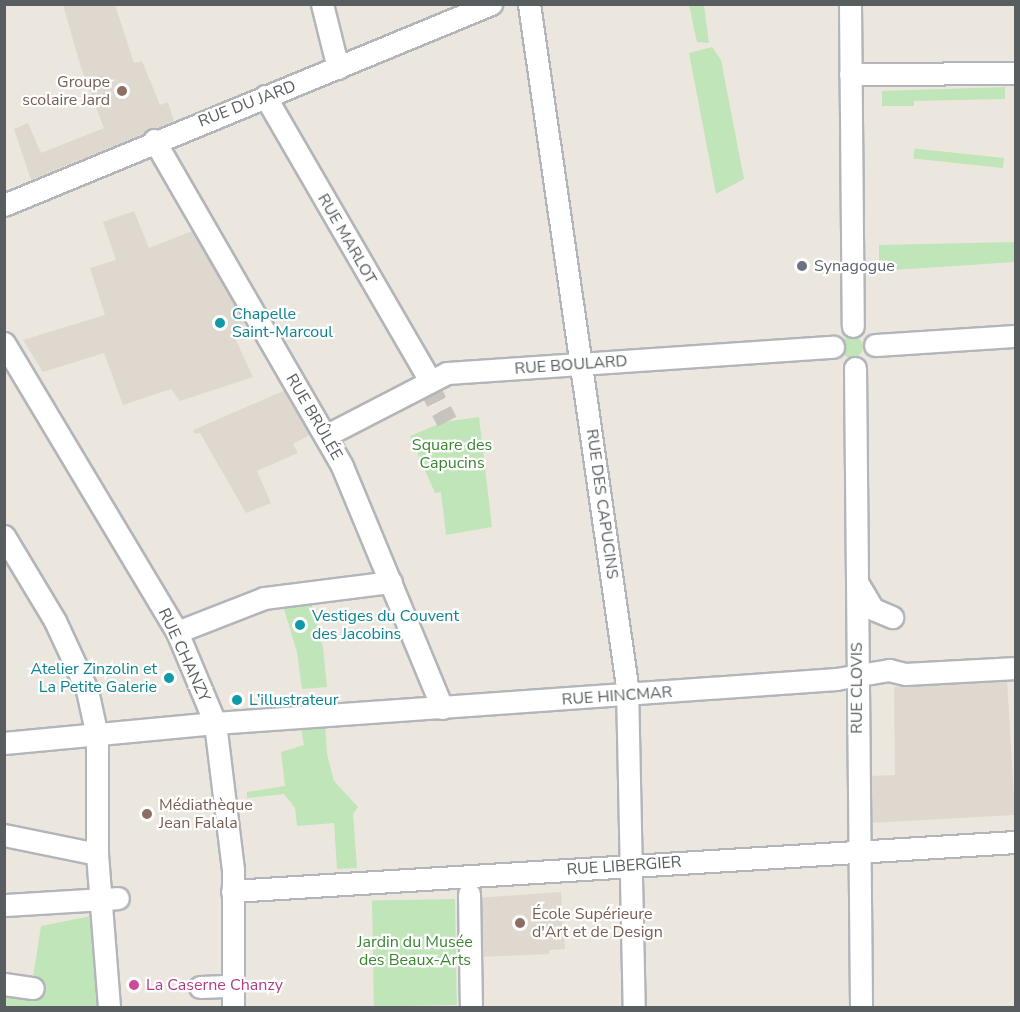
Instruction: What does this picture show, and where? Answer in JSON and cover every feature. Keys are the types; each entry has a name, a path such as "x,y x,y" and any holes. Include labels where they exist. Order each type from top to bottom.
{"street":[{"path":"321,4 338,68"},
{"name":"RUE DU JARD","path":"4,205 154,140 338,68 491,4"},
{"name":"RUE DES CAPUCINS","path":"529,4 583,365 628,696 634,1008"},
{"path":"850,4 853,326"},
{"path":"850,74 1016,72"},
{"name":"RUE MARLOT","path":"265,96 430,381"},
{"name":"RUE BRÛLÉE","path":"154,140 342,466 442,708"},
{"path":"853,326 870,334 875,345 869,361 855,368 837,359 833,347 837,335 853,326"},
{"path":"875,345 1016,336"},
{"name":"RUE BOULARD","path":"325,436 447,373 833,347"},
{"name":"RUE CHANZY","path":"7,351 177,632 215,723 232,891 233,1008"},
{"name":"RUE CLOVIS","path":"855,368 855,580 861,1008"},
{"path":"4,536 55,621 87,690 97,736 99,803 97,854 109,898 109,1008"},
{"path":"855,580 869,604 892,617"},
{"path":"177,632 264,598 391,582"},
{"name":"RUE HINCMAR","path":"4,743 97,736 215,723 628,696 890,670 904,674 1016,668"},
{"path":"4,835 97,854"},
{"name":"RUE LIBERGIER","path":"232,891 1016,842"},
{"path":"469,894 471,1008"},
{"path":"4,905 109,898"},
{"path":"4,984 33,988"},
{"path":"200,987 233,986"}],"shaded area":[{"name":"Groupe scolaire Jard","path":"63,5 115,5 134,63 142,61 160,105 168,102 174,121 31,180 14,129 28,123 41,153 104,128 82,71"},
{"path":"134,211 149,248 197,229 249,319 233,334 253,377 180,401 171,389 123,405 104,353 43,372 23,340 105,315 90,268 116,260 103,222"},
{"path":"288,389 313,433 293,444 298,453 257,471 271,503 246,513 200,433 195,434 193,430"},
{"path":"1007,679 1015,815 870,823 870,776 895,775 894,687"},
{"name":"École Supérieure d'Art et de Design","path":"561,892 565,949 549,950 549,954 477,957 476,898"}],"green space":[{"path":"689,5 704,5 709,43 697,42"},
{"path":"712,47 721,60 744,179 716,194 689,53"},
{"path":"1005,87 1005,99 914,101 914,106 882,106 882,91"},
{"path":"914,149 1004,158 1003,168 913,159"},
{"path":"1015,242 1015,262 879,271 879,245"},
{"path":"848,336 856,336 863,343 863,351 856,358 848,358 841,351 841,343"},
{"name":"Square des Capucins","path":"479,417 492,527 446,535 441,492 435,493 410,436 443,422"},
{"path":"310,598 323,647 327,687 302,689 297,652 282,603"},
{"path":"325,723 327,754 334,781 358,807 353,814 357,868 337,869 334,823 297,826 295,808 284,794 247,798 247,792 285,786 281,752 304,745 300,724"},
{"name":"Jardin du Musée des Beaux-Arts","path":"455,899 457,1005 374,1006 372,900"},
{"path":"91,916 99,1007 5,1007 4,991 32,984 41,926"}],"tunnel":[{"path":"427,383 447,421"}],"place":[{"name":"Groupe scolaire Jard","path":"122,91"},
{"name":"Synagogue","path":"802,266"},
{"name":"Chapelle Saint-Marcoul","path":"220,323"},
{"name":"Vestiges du Couvent des Jacobins","path":"300,625"},
{"name":"Atelier Zinzolin et La Petite Galerie","path":"169,678"},
{"name":"L’illustrateur","path":"237,700"},
{"name":"Médiathèque Jean Falala","path":"147,814"},
{"name":"École Supérieure d'Art et de Design","path":"520,923"},
{"name":"La Caserne Chanzy","path":"134,985"}]}
